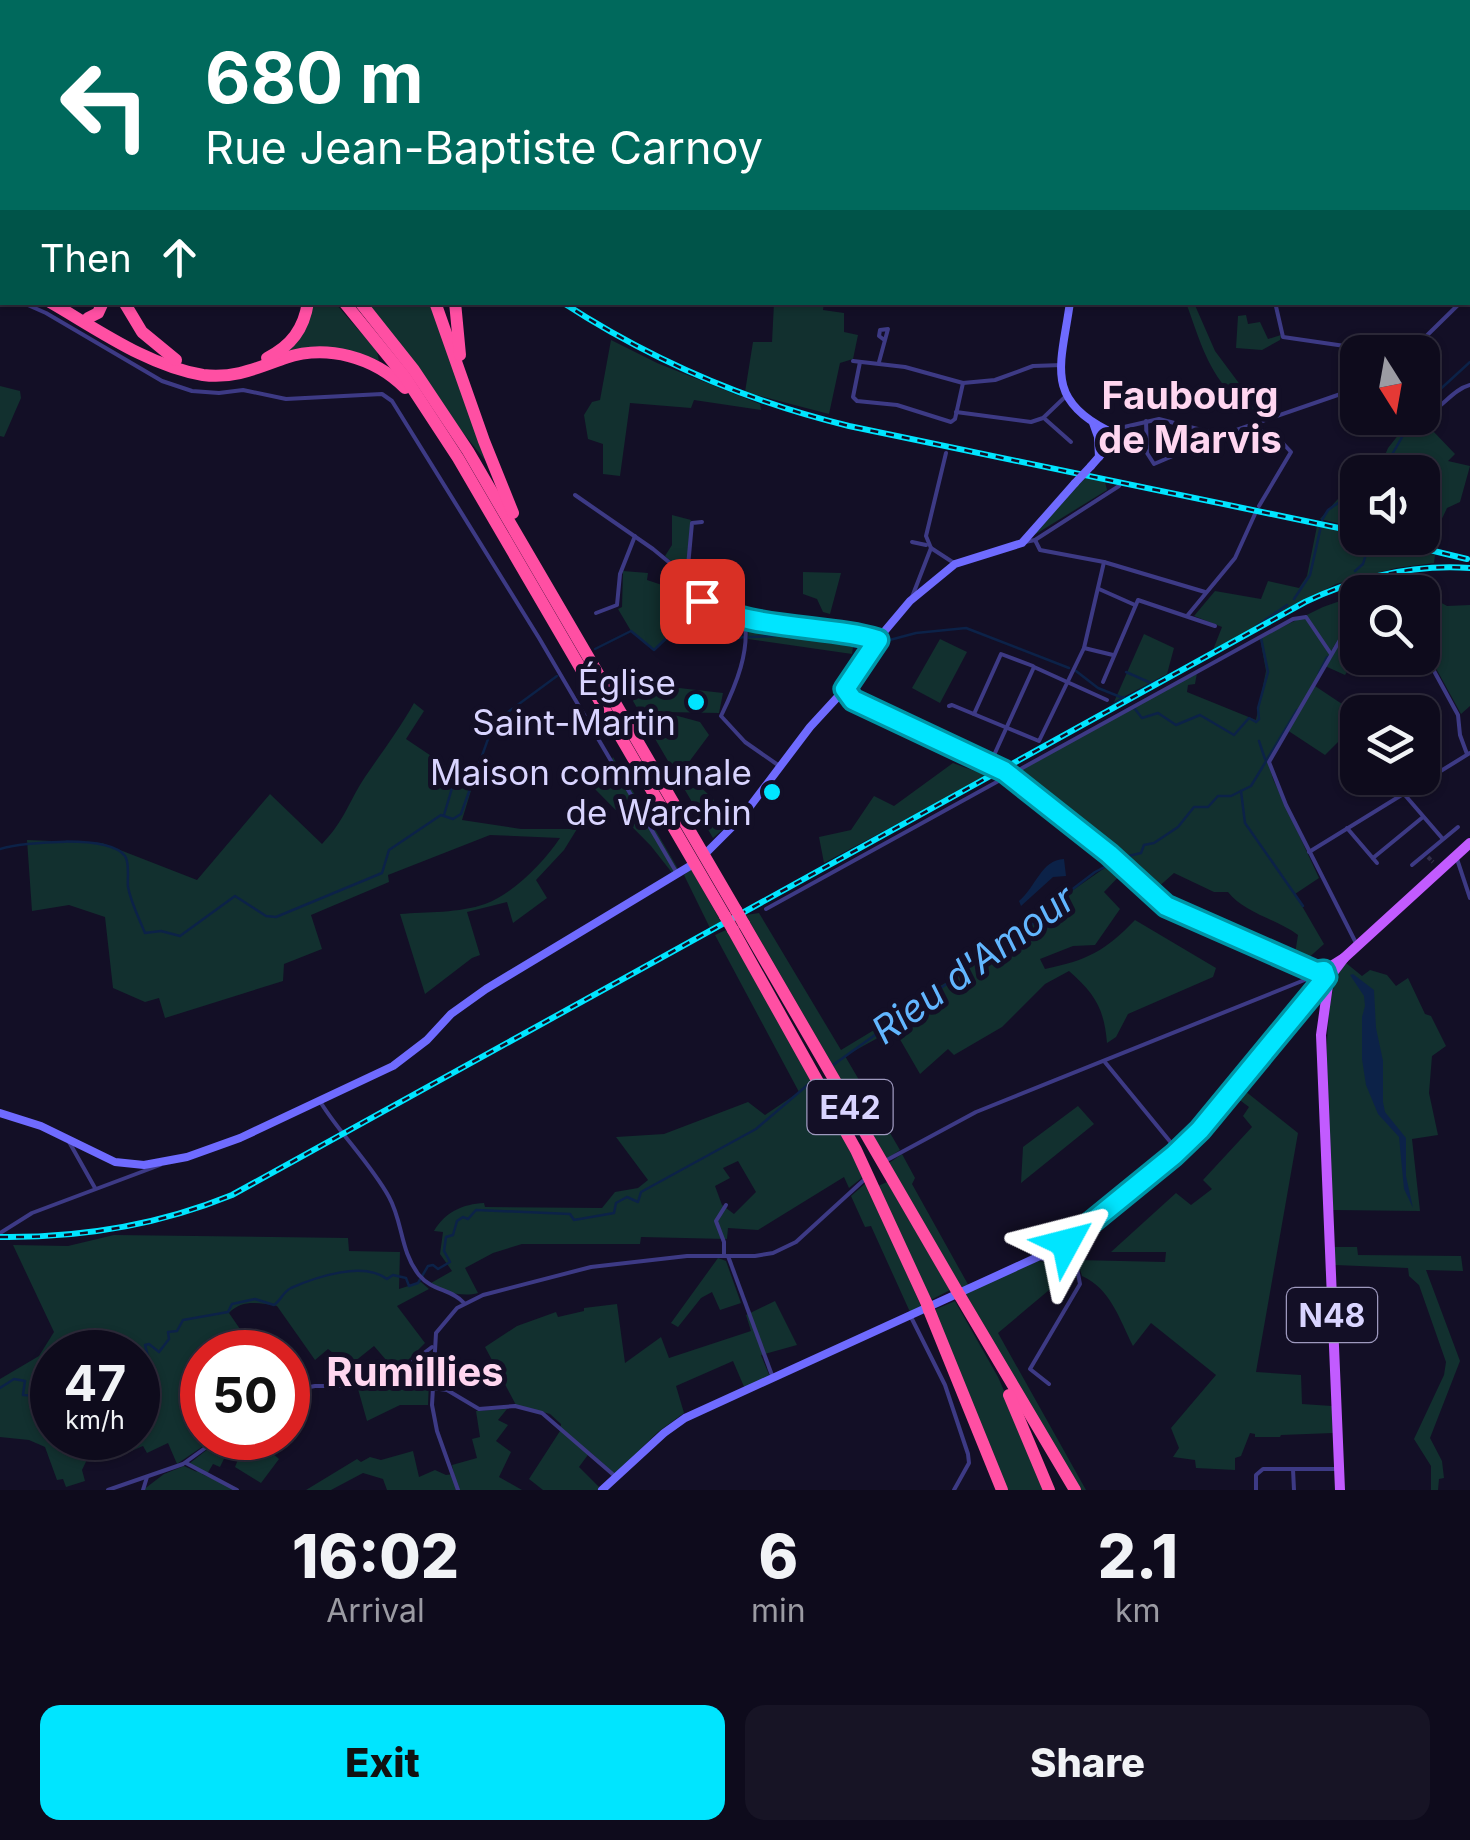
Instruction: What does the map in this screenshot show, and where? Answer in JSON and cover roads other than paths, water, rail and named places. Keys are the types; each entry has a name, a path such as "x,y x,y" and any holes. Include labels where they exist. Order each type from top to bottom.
{"highway":[{"path":"64,305 142,354 202,374 236,375 310,352 344,354 389,374 431,415"},
{"path":"85,319 98,313 102,305"},
{"path":"126,305 142,332 176,360"},
{"path":"44,306 85,319 176,360 215,370 242,367 268,358 294,338 304,322 307,305"},
{"name":"E42","path":"347,305 431,415 731,913"},
{"name":"E42","path":"362,305 441,408 538,569 739,927 1075,1490"},
{"path":"436,305 494,467 538,569"},
{"path":"455,305 466,392"},
{"name":"E42","path":"739,927 850,1138 928,1307 1002,1490"},
{"path":"974,1320 1049,1490"},
{"path":"969,1406 993,1490"}],"main road":[{"name":"N48","path":"1340,1490 1321,1035 1326,974 1437,867 1470,843"}],"street":[{"path":"1070,305 1060,384 1065,397 1111,438"},
{"path":"1277,305 1283,337 1340,345"},
{"path":"1427,335 1458,305"},
{"path":"44,306 162,382 192,391 242,390 286,398 382,394 392,401 540,638 678,874"},
{"path":"879,362 883,339"},
{"path":"853,360 879,362 963,384 995,380 1032,366 1062,365"},
{"path":"860,361 853,397 856,401 897,405 954,422 963,384"},
{"path":"1440,406 1470,385"},
{"path":"1146,421 1147,454 1154,464 1222,435 1340,394"},
{"path":"956,412 1031,422 1044,418 1065,397"},
{"path":"1044,418 1071,442"},
{"path":"1022,543 1099,457 1111,438 1130,427 1166,420 1222,435"},
{"path":"1092,423 1098,435 1099,457"},
{"path":"1252,424 1276,436 1291,452 1259,506"},
{"path":"1098,435 1111,438 1130,427"},
{"path":"910,601 928,546 926,536 946,452"},
{"path":"708,851 742,817 910,601 955,564 1035,540 1120,486"},
{"path":"575,495 687,578 708,605 744,616 878,640"},
{"path":"1187,616 1234,558 1255,514"},
{"path":"687,578 692,523 702,522"},
{"path":"596,613 617,605 620,574 635,536"},
{"path":"1035,540 1040,550 1104,562 1205,592"},
{"path":"912,542 928,546 955,564"},
{"path":"949,706 1039,741 1084,648 1104,562"},
{"path":"1099,588 1215,626"},
{"path":"1103,682 1136,602"},
{"path":"744,616 746,642 734,690 722,716 746,742 780,766"},
{"path":"766,909 1298,617 1310,620 1331,654"},
{"path":"1340,639 1270,762 1309,852 1357,946"},
{"path":"1084,648 1113,655"},
{"path":"974,714 1001,654 1107,700"},
{"path":"990,764 1034,667"},
{"path":"1436,675 1458,716 1460,735 1469,753 1440,771"},
{"path":"843,691 853,700 1008,774 1109,854 1166,906 1326,974"},
{"path":"1309,852 1402,795"},
{"path":"1405,795 1442,838"},
{"path":"1347,828 1375,860 1423,817"},
{"path":"1412,865 1428,856 1442,838 1458,827"},
{"path":"1456,856 1469,893"},
{"path":"0,1233 22,1217 95,1188 240,1138 394,1066 486,989 690,866"},
{"path":"602,1490 672,1426 1078,1236 1200,1130 1326,974"},
{"path":"888,1160 972,1114 1326,974"},
{"path":"1311,996 1320,992 1326,996"},
{"path":"1104,1060 1178,1152"},
{"path":"320,1101 389,1198 403,1248 422,1278 436,1290 458,1296 464,1303"},
{"path":"0,1113 31,1122 116,1162 162,1164"},
{"path":"67,1138 95,1188"},
{"path":"458,1490 434,1420 433,1376 439,1326 464,1303 581,1269 687,1256 762,1256 792,1245 865,1179"},
{"path":"726,1206 716,1220 730,1268 773,1378"},
{"path":"1038,1257 1071,1261 1076,1264 1080,1278 1030,1368 1049,1384"},
{"path":"910,1316 945,1385 968,1454 969,1462 954,1490"},
{"path":"420,1378 411,1363 434,1347"},
{"path":"310,1387 383,1386 433,1376"},
{"path":"433,1388 450,1391 479,1409 515,1406 542,1413 616,1477"},
{"path":"108,1490 190,1460"},
{"path":"186,1463 237,1490"},
{"path":"1293,1469 1294,1490"},
{"path":"1256,1490 1259,1470 1339,1469"},
{"path":"143,1490 147,1477"}],"water":[{"path":"1064,859 1066,876 1053,877 1021,906 1019,901 1044,869"},
{"path":"1350,975 1374,990 1383,1061 1383,1102 1385,1112 1406,1138 1406,1176 1413,1208 1404,1189 1399,1137 1378,1114 1366,1085 1362,1059 1364,996"}],"waterway":[{"name":"Rieu d'Amour","path":"1440,390 1470,362"},
{"name":"Rieu d'Amour","path":"1392,455 1403,435"},
{"path":"1322,520 1340,502"},
{"path":"1294,599 1310,575 1321,526"},
{"name":"Rieu d'Amour","path":"1355,571 1366,555"},
{"path":"1255,627 1287,605"},
{"path":"595,649 631,631 654,650 676,629 677,622 691,626 701,620 726,631 727,639 745,637"},
{"path":"749,637 775,636 781,628 866,640"},
{"path":"882,642 916,633 966,628 1069,668"},
{"path":"1135,709 1142,718 1158,713 1176,725 1200,715 1234,735 1249,718 1256,722 1259,719 1258,708 1268,672 1261,638"},
{"name":"Rieu d'Amour","path":"1319,673 1327,657"},
{"path":"1076,671 1098,688 1128,700"},
{"path":"1126,672 1151,683"},
{"path":"493,723 557,676"},
{"path":"1126,698 1158,680"},
{"path":"1113,705 1124,697"},
{"name":"Rieu d'Amour","path":"1120,858 1141,853 1144,845 1178,827 1194,807 1208,807 1218,796 1231,796 1251,786 1297,710"},
{"path":"0,849 65,842 116,849 127,859 129,893 145,933 161,931 180,936 235,896 266,916 276,917 382,873 389,850 441,815 453,819 461,814 492,728"},
{"path":"1259,741 1265,759"},
{"path":"444,815 455,778"},
{"path":"1241,791 1245,823 1303,906"},
{"name":"Rieu d'Amour","path":"833,1065 1001,940 1042,919 1053,904 1112,863"},
{"name":"Rieu d'Amour","path":"160,1351 169,1339 168,1332 177,1331 183,1320 228,1312 232,1304 255,1299 274,1305 291,1288 313,1279 365,1271 387,1279 393,1275 406,1278 409,1286 418,1283 428,1266 438,1269 450,1262 444,1251 446,1237 453,1235 457,1221 468,1219 476,1210 570,1214 574,1220 614,1213 616,1203 627,1197 638,1202 641,1192 756,1129 811,1082"},
{"name":"Rieu d'Amour","path":"0,1388 14,1379 25,1381 23,1395 30,1395"}],"tunnel":[{"path":"1428,857 1433,862"}],"railway":[{"path":"567,305 700,376 811,416 1340,528"},
{"path":"1440,552 1467,559"},
{"path":"0,1237 118,1228 175,1215 232,1195 1305,602 1386,574 1427,568 1470,568"}],"place":[{"name":"Église Saint-Martin","path":"696,702"},
{"name":"Maison communale de Warchin","path":"772,792"}],"district":[{"name":"Faubourg de Marvis","path":"1190,417"},
{"name":"Rumillies","path":"415,1371"}]}
